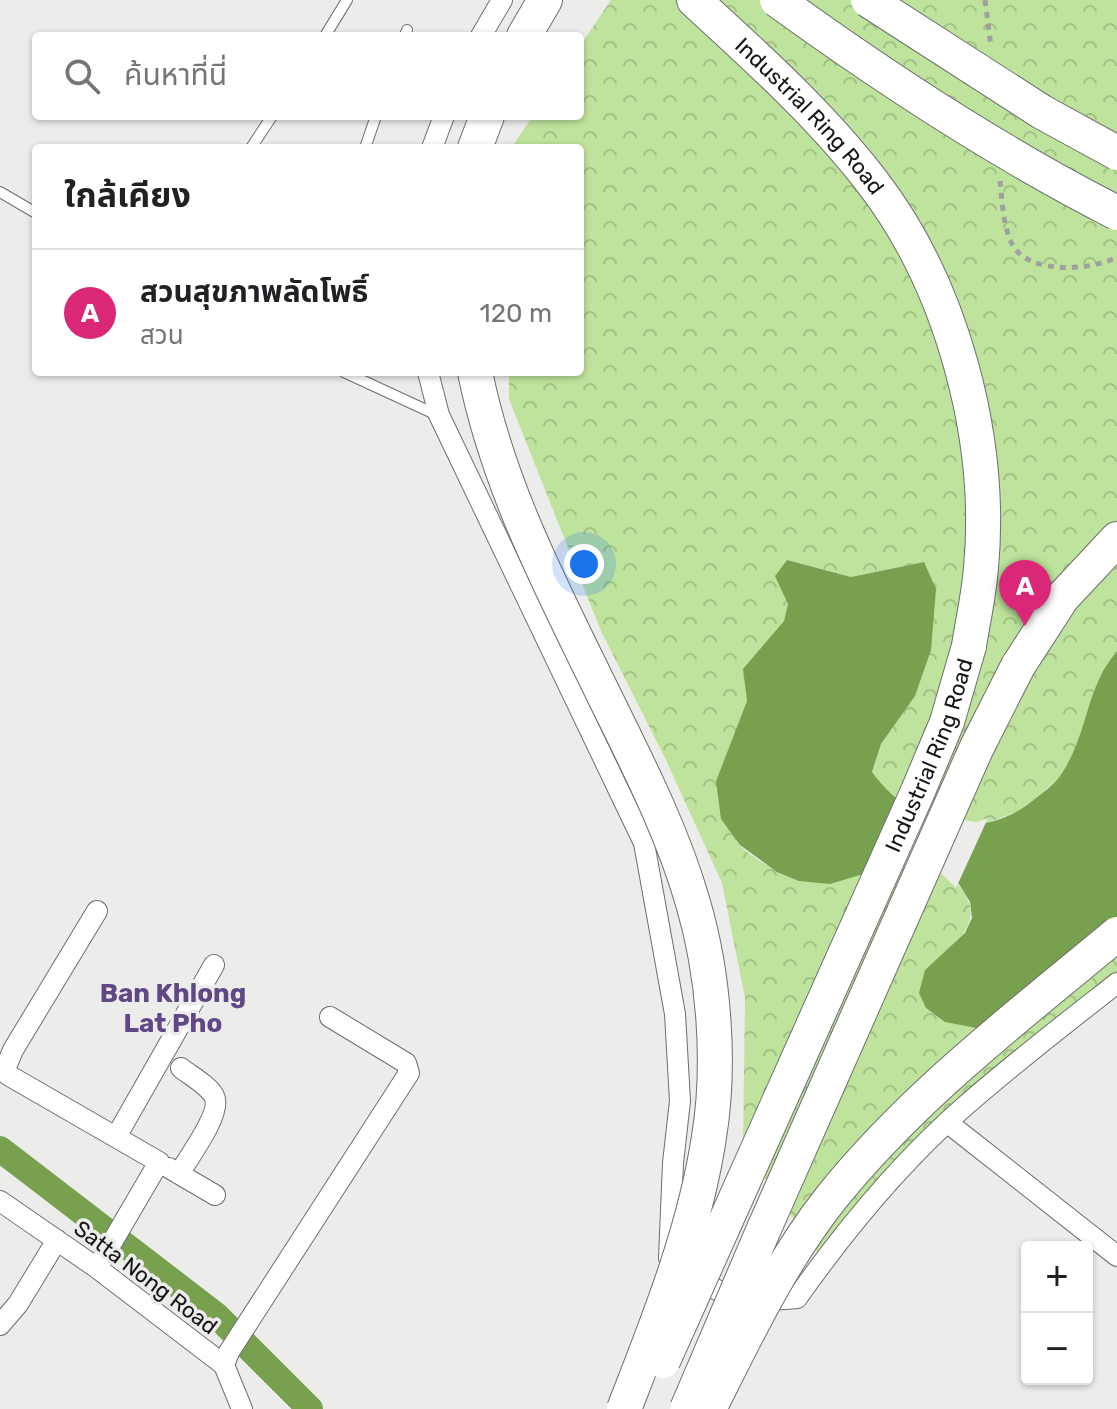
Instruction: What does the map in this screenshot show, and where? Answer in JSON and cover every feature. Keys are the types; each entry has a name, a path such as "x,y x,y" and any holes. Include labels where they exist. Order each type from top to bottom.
{"main road":[{"path":"526,32 545,0"},
{"name":"Industrial Ring Road","path":"642,1409 947,722 969,646 982,567 982,493 972,416 953,335 920,257 874,185 824,124 694,0"},
{"path":"777,0 936,111 1045,176 1117,213"},
{"path":"868,0 1042,112 1117,153"},
{"path":"476,144 486,120"},
{"path":"476,376 485,423 512,499 548,582 662,820 693,903 710,977 714,1062 709,1136 688,1225 624,1409"},
{"name":"Industrial Ring Road","path":"687,1409 976,749 1018,666 1062,598 1117,539"},
{"path":"709,1409 786,1265 830,1200 877,1145 992,1036 1117,934"}],"street":[{"path":"483,32 502,0"},
{"path":"434,144 442,120"},
{"path":"429,376 439,415 644,843 675,1014 679,1072 680,1101 673,1163 669,1258 701,1283 743,1300 797,1298 823,1261 902,1169 948,1123 1117,983"},
{"path":"97,911 13,1050 6,1067 8,1075 215,1195"},
{"path":"116,1137 214,965"},
{"path":"227,1358 409,1073 406,1063 330,1017"},
{"path":"179,1174 215,1114 217,1102 213,1093 181,1068"},
{"path":"948,1123 1117,1256"},
{"path":"101,1260 159,1162"},
{"name":"Satta Nong Road","path":"0,1201 57,1240 101,1260 227,1358 242,1409"},
{"path":"0,1325 18,1304 57,1240"}],"lane":[{"path":"327,32 347,0"},
{"path":"254,144 269,120"},
{"path":"366,144 375,120"},
{"path":"0,192 32,211"},
{"path":"353,376 439,415"}],"green space":[{"path":"611,0 1117,0 1117,651 1100,676 1075,752 1059,778 1023,809 978,827 926,819 886,791 872,772 881,744 915,696 924,562 851,577 787,560 776,576 788,604 784,621 744,669 747,701 716,781 739,844 757,859 789,877 806,880 901,862 935,867 951,877 970,905 970,916 961,936 925,970 1117,924 1117,983 964,1107 823,1261 743,1147 745,998 722,883 665,758 601,631 509,399 509,376 584,376 584,144 514,144 530,120 584,120 584,40"}],"shaded area":[{"path":"787,560 851,577 924,562 936,589 931,650 915,696 881,744 872,772 906,806 948,823 970,825 993,822 1015,813 1060,777 1079,738 1100,677 1117,651 1117,924 992,1031 945,1022 926,1008 919,993 925,970 965,933 972,918 970,902 957,881 943,870 913,859 830,884 799,881 777,872 740,845 721,819 716,781 747,701 743,669 784,621 788,604 775,576"}],"pier":[{"path":"898,795 928,815 977,822 988,818 956,888 941,873 913,863 863,878"}],"waterway":[{"path":"0,1149 216,1315 310,1409"}],"place":[{"name":"สวนสุขภาพลัดโพธิ์","path":"1025,626"}],"district":[{"name":"Ban Khlong Lat Pho","path":"173,1008"}]}
